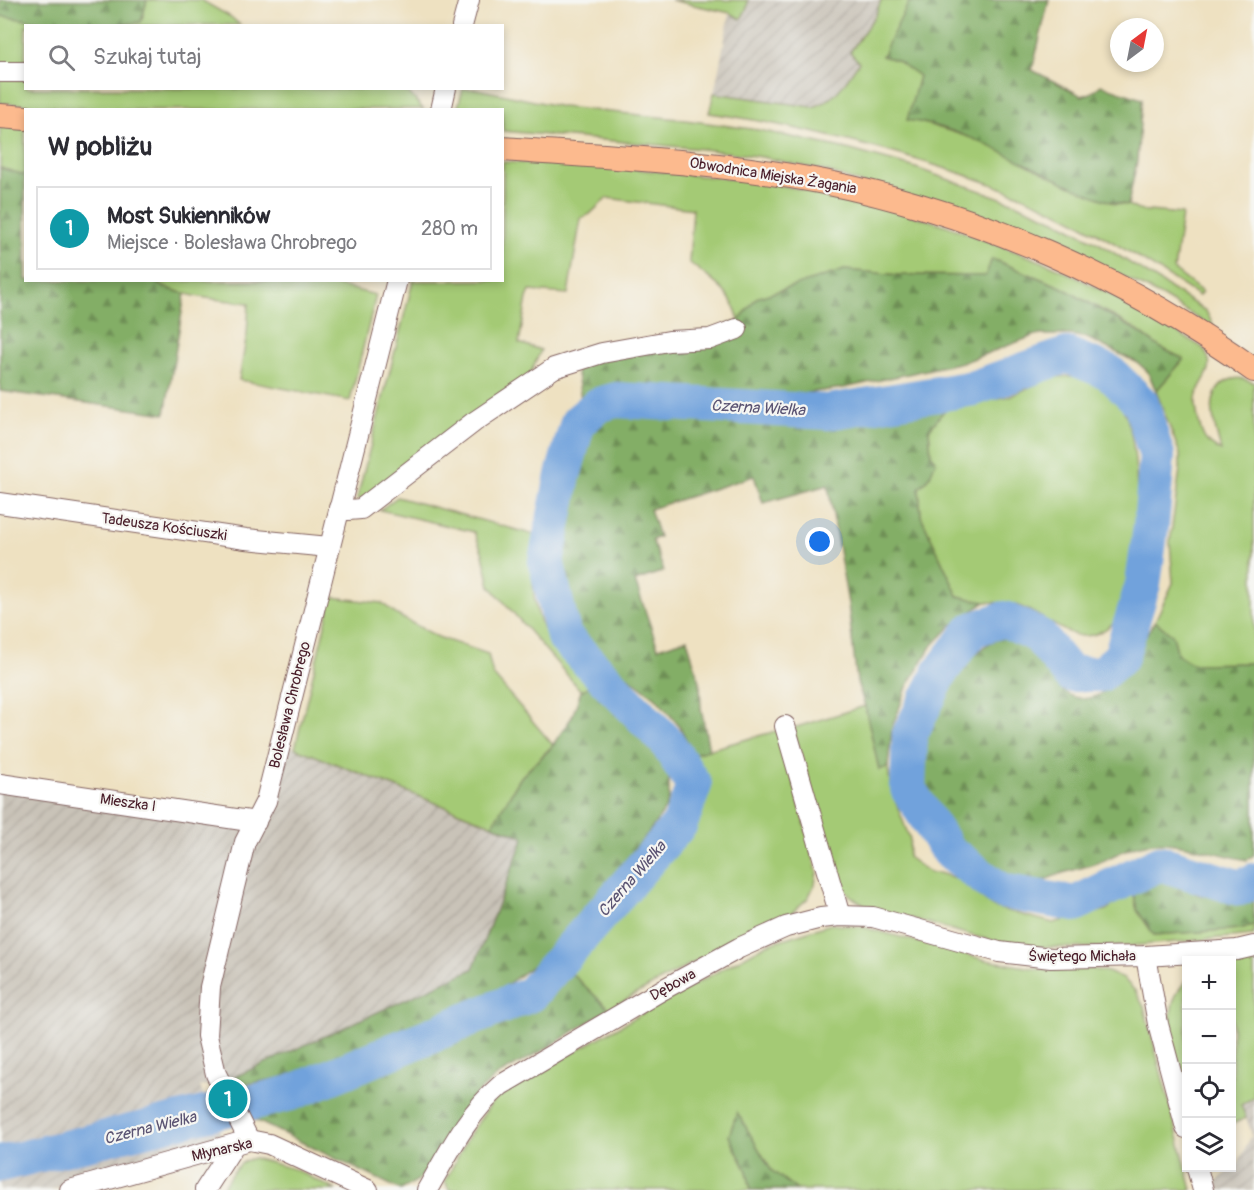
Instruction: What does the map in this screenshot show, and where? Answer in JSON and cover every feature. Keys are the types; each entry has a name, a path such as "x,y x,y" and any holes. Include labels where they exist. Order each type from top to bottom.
{"main road":[{"path":"0,116 24,118"},
{"name":"Obwodnica Miejska Żagania","path":"504,149 736,168 823,182 909,203 1001,234 1116,285 1208,338 1254,370"}],"street":[{"path":"463,24 469,0"},
{"path":"0,72 24,72"},
{"path":"441,108 446,90"},
{"name":"Bolesława Chrobrego","path":"241,1136 216,1074 207,1036 210,987 243,850 266,801 396,282"},
{"path":"339,507 348,510 361,509 474,422 540,376 564,363 644,345 710,339 737,329"},
{"name":"Tadeusza Kościuszki","path":"0,503 246,539 329,547"},
{"path":"785,726 840,916"},
{"name":"Mieszka I","path":"0,784 256,822"},
{"name":"Dębowa","path":"427,1190 463,1127 476,1110 486,1098 515,1076 739,948 786,927 821,918 840,916 885,920 982,948"},
{"name":"Świętego Michała","path":"982,948 1020,956 1051,958 1146,956 1237,950 1254,946"},
{"name":"Świętego Michała","path":"1146,956 1158,1024 1183,1118"},
{"path":"205,1190 241,1136"},
{"name":"Młynarska","path":"70,1190 241,1136 281,1149 368,1190"},
{"path":"1198,1172 1203,1190"}],"shaded area":[{"path":"748,0 881,0 876,14 851,52 860,62 838,93 813,107 714,93 730,13 747,8"},
{"path":"281,743 524,837 473,969 237,1076 200,1087 226,1145 102,1171 51,1190 0,1190 0,784 255,822"},
{"path":"1254,1097 1254,1190 1218,1190 1216,1182 1228,1172 1236,1172 1236,1166 1252,1134 1241,1105"}],"green space":[{"path":"0,0 147,0 141,22 124,24 54,24 0,16"},
{"path":"147,0 201,0 239,24 124,24 141,22"},
{"path":"671,0 748,0 747,8 741,19 730,13"},
{"path":"881,0 931,0 882,56 896,60 919,76 908,120 985,142 1052,176 1115,204 1128,205 1138,210 1182,214 1174,270 1202,292 1199,296 1125,249 1056,211 961,173 843,139 777,124 709,113 714,93 813,107 828,100 840,89 859,62 850,52 876,14"},
{"path":"931,0 1049,0 1032,70 1082,96 1091,93 1101,85 1142,99 1137,161 1128,205 1090,194 969,137 907,120 919,76 896,60 882,56 909,2 930,3"},
{"path":"6,15 56,24 24,24 24,68 0,67 0,16"},
{"path":"0,78 24,79 24,90 401,90 409,93 422,108 78,108 0,103"},
{"path":"463,90 482,90 563,107 759,130 847,149 913,167 1012,202 1055,220 1100,244 1206,311 1215,329 1163,297 1085,257 822,170 762,157 703,149 504,131 504,108 458,108"},
{"path":"0,126 24,128 24,175 0,168"},
{"path":"504,162 615,167 769,183 858,200 945,225 1051,265 1116,297 1202,347 1210,363 1198,391 1197,414 1206,440 1221,451 1214,424 1215,395 1219,387 1230,379 1240,378 1254,383 1254,663 1193,664 1178,655 1173,636 1155,621 1173,583 1170,542 1180,469 1180,454 1156,391 1184,359 1161,348 1134,328 1061,287 992,259 985,276 899,275 844,270 739,321 736,310 726,294 689,262 693,209 607,198 590,214 581,218 568,294 530,291 519,343 541,350 528,379 362,500 357,498 413,282 504,282"},
{"path":"0,168 24,175 24,282 155,282 185,294 165,414 0,391"},
{"path":"992,259 1061,287 1134,329 1161,348 1184,359 1156,391 1148,372 1138,363 1087,338 1071,335 1036,335 967,361 844,388 766,395 623,386 581,399 575,360 671,340 739,321 756,298 844,270 899,275 985,276"},
{"path":"155,282 324,282 376,295 350,401 239,380 247,334 249,303 212,299 164,287"},
{"path":"1074,376 1099,387 1120,404 1128,421 1136,473 1134,563 1125,606 1114,623 1089,636 1066,631 1016,605 982,602 958,596 921,516 919,487 929,478 931,454 929,429 946,408 1010,396 1052,377"},
{"path":"946,408 929,430 931,454 936,461 929,478 919,488 921,516 958,596 985,602 951,626 930,648 907,687 892,728 888,767 879,770 865,706 857,682 848,604 828,485 763,503 754,476 650,509 659,537 652,540 664,571 635,581 658,648 687,639 700,685 701,708 709,750 693,754 680,727 656,698 608,662 576,629 561,581 561,528 570,489 578,479 587,439 597,422 614,412 633,411 665,416 785,424 838,422 902,416"},
{"path":"397,497 535,535 533,581 539,616 552,643 589,686 581,691 490,586 483,554 474,532 380,510"},
{"path":"332,597 382,603 397,615 438,637 488,654 493,675 553,745 521,777 492,825 295,748"},
{"path":"1155,621 1173,636 1178,655 1193,664 1254,663 1254,855 1247,860 1178,844 1150,843 1034,883 1013,880 992,869 947,829 934,809 925,783 922,755 925,731 948,688 971,658 984,647 997,639 1010,638 1022,642 1032,650 1065,692 1076,698 1089,698 1100,694 1119,678"},
{"path":"589,686 662,761 669,776 669,798 666,808 650,831 539,961 485,1001 412,1031 280,1078 235,1086 232,1078 473,969 524,837 492,825 521,777 550,749 572,717 581,691"},
{"path":"865,706 879,769 888,767 891,790 910,839 908,857 930,873 956,878 993,907 1053,923 1106,910 1133,890 1137,910 1154,935 1240,929 1254,925 1254,935 1114,947 1030,946 1000,942 881,911 853,898 839,881 793,728"},
{"path":"780,730 817,872 815,884 808,898 788,916 752,930 609,1009 571,973 605,926 703,809 706,787 693,754"},
{"path":"1148,880 1170,881 1200,895 1243,899 1254,895 1254,925 1240,929 1154,935 1137,910 1133,890"},
{"path":"831,924 863,927 986,960 1044,970 1092,969 1108,972 1124,979 1136,992 1144,1007 1182,1152 1182,1172 1187,1172 1192,1190 797,1190 771,1170 737,1113 729,1136 747,1171 751,1190 449,1190 445,1181 470,1134 493,1101 515,1086 767,944"},
{"path":"1254,950 1254,1097 1241,1105 1246,1118 1236,1122 1236,962 1246,961"},
{"path":"571,973 609,1009 547,1048 498,1075 473,1097 420,1179 401,1190 255,1120 262,1112 430,1049 544,996"},
{"path":"1182,986 1182,1077 1171,1034 1172,1006"},
{"path":"737,1112 771,1170 797,1190 751,1190 747,1171 729,1136"},
{"path":"254,1158 294,1169 336,1190 221,1190 238,1166"}],"waterway":[{"name":"Czerna Wielka","path":"0,1164 291,1093 531,994 680,824 694,785 666,741 564,637 546,561 563,475 578,422 598,405 616,400 828,412 974,388 1067,355 1109,372 1141,403 1157,456 1143,584 1121,657 1101,674 1070,674 1039,636 1004,619 972,630 941,671 910,734 908,789 948,851 1001,891 1075,904 1160,863 1240,888 1254,881"}],"place":[{"name":"Most Sukienników","path":"228,1099"}]}
